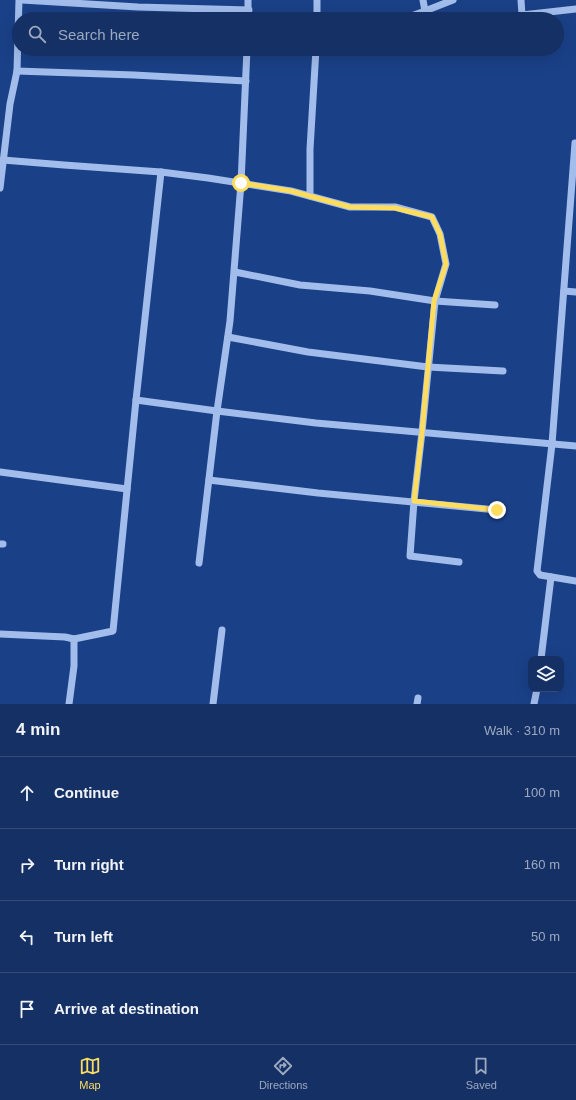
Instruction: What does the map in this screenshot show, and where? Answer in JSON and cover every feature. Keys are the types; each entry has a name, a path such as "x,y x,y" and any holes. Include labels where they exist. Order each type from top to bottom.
{"street":[{"path":"19,12 20,0 138,7 249,10 248,0"},
{"path":"317,0 317,12"},
{"path":"423,0 425,10"},
{"path":"420,12 453,0"},
{"path":"521,0 522,12"},
{"path":"549,12 576,9"},
{"path":"0,188 10,104 17,71 18,56"},
{"path":"199,563 235,272 247,56"},
{"path":"310,196 310,149 316,56"},
{"path":"17,71 246,81"},
{"path":"575,143 572,225 564,291 552,444 537,571 540,575 576,581"},
{"path":"3,160 161,172 291,191 350,207 395,208 432,217 440,234 446,264 434,301 410,556 459,562"},
{"path":"0,634 65,637 74,639 113,631 126,489 161,172"},
{"path":"235,272 300,285 370,291 434,301 495,305"},
{"path":"564,291 576,292"},
{"path":"228,337 308,352 428,367 503,371"},
{"path":"136,400 316,422 576,446"},
{"path":"0,472 126,489"},
{"path":"209,480 318,493 497,510"},
{"path":"540,656 551,577"},
{"path":"213,704 222,630"},
{"path":"69,704 74,666 74,639"},
{"path":"534,704 537,692"}],"route":[{"path":"241,183 291,191 350,207 395,208 432,217 440,234 446,264 434,301 414,501 497,510"}]}
